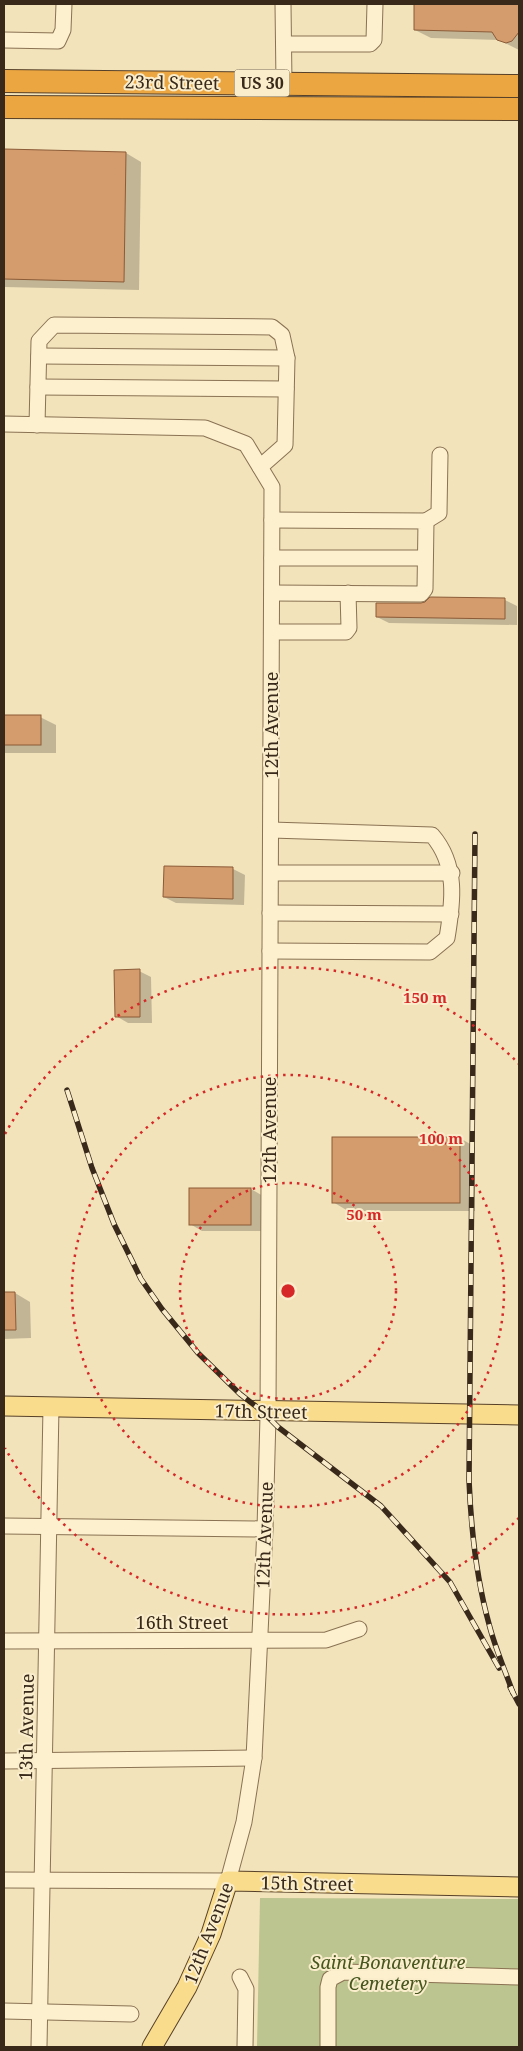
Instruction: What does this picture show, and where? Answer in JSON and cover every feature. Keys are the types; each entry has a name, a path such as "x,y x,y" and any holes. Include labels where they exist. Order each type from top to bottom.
{"highway":[{"name":"23rd Street","path":"4,81 519,86"},
{"path":"130,107 131,102 140,98 274,93 281,89 284,84"},
{"name":"23rd Street","path":"4,106 519,109"}],"main road":[{"name":"17th Street","path":"4,1406 519,1415"},
{"name":"15th Street","path":"228,1881 519,1887"},
{"name":"12th Avenue","path":"152,2047 188,1987 211,1934 228,1881"}],"street":[{"path":"4,40 58,41 63,30 64,4"},
{"path":"283,4 284,84"},
{"path":"284,44 370,44 374,40 375,4"},
{"path":"38,425 40,341 54,325 272,327 282,335 287,358 285,444 260,467"},
{"path":"39,356 287,358"},
{"path":"38,387 286,389"},
{"name":"12th Avenue","path":"4,424 205,428 246,444 272,487 268,1411 254,1758 244,1822 228,1881"},
{"path":"272,520 426,521 439,513 440,455"},
{"path":"272,593 421,594 425,589 426,521"},
{"path":"272,558 425,558"},
{"path":"272,632 346,632 349,628 348,594"},
{"path":"270,951 430,952 447,938 451,914 452,873 439,843 432,835 271,830"},
{"path":"270,873 452,873"},
{"path":"270,913 451,914"},
{"name":"13th Avenue","path":"39,2047 51,1407"},
{"path":"4,1526 264,1529"},
{"name":"16th Street","path":"4,1641 326,1640 359,1628"},
{"path":"4,1761 254,1758"},
{"name":"15th Street","path":"4,1880 228,1881"},
{"path":"328,2047 328,1987 330,1979 343,1972 519,1976"},
{"path":"240,1977 246,1989 245,2047"},
{"path":"4,2011 131,2014"}],"green space":[{"name":"Saint Bonaventure Cemetery","path":"260,1898 519,1899 519,2047 257,2047"}],"building":[{"path":"414,4 519,4 519,32 512,41 506,43 497,40 492,32 414,30"},
{"path":"4,149 126,152 124,282 4,279"},
{"path":"430,597 505,598 505,619 376,617 376,603 421,603"},
{"path":"4,715 41,715 41,745 4,745"},
{"path":"164,866 233,867 233,899 163,897"},
{"path":"140,969 140,1017 115,1017 114,970"},
{"path":"332,1137 460,1137 460,1203 332,1203"},
{"path":"189,1188 251,1188 251,1225 189,1225"},
{"path":"4,1292 15,1292 16,1330 4,1330"}],"railway":[{"path":"475,834 469,1480 477,1571 484,1606 491,1633 513,1693"},
{"path":"67,1090 92,1168 114,1224 141,1279 162,1309 198,1353 240,1394 262,1411 278,1427 381,1506 450,1582 499,1668"},
{"path":"510,1687 519,1704"}]}
